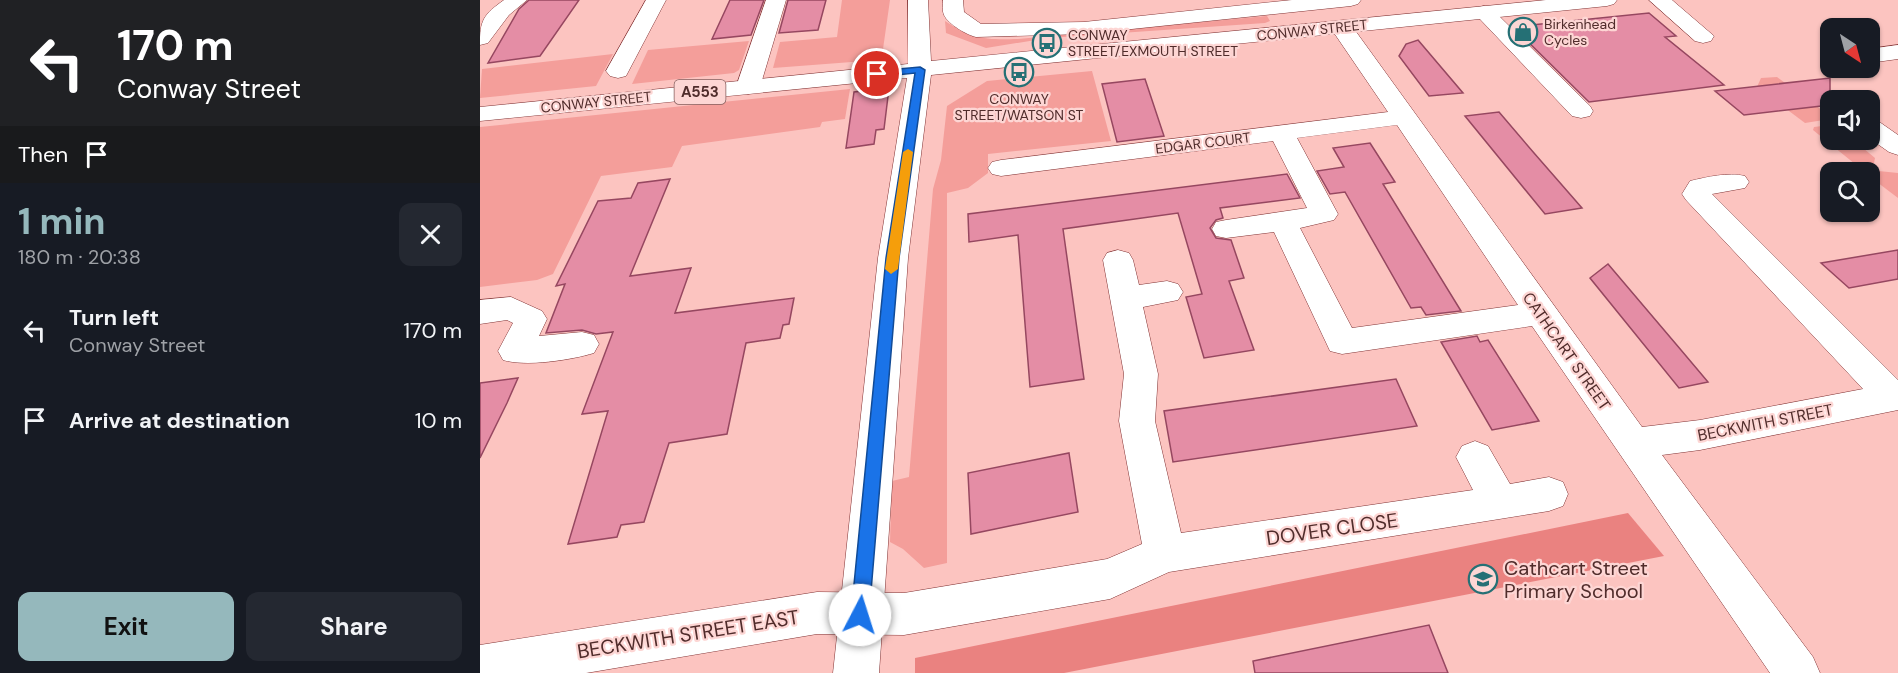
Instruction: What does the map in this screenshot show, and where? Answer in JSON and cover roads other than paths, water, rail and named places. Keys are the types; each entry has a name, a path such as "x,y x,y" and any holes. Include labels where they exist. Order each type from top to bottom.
{"street":[{"path":"480,38 502,11 517,0"},
{"path":"618,71 656,0"},
{"path":"748,87 776,0"},
{"path":"856,673 892,258 920,70 918,0"},
{"path":"953,0 954,14 976,31 1084,28 1267,4 1346,14"},
{"path":"1659,0 1703,36"},
{"name":"CONWAY STREET","path":"480,114 1281,33 1346,14 1484,12 1594,1"},
{"path":"1267,4 1281,33"},
{"path":"1484,12 1581,111"},
{"name":"CATHCART STREET","path":"1346,14 1404,117 1632,444 1797,673"},
{"path":"1880,53 1898,52"},
{"name":"EDGAR COURT","path":"1001,168 1404,117"},
{"path":"1226,229 1324,214 1282,133"},
{"path":"1880,134 1898,147"},
{"path":"1735,182 1700,187 1696,194 1895,397"},
{"path":"1283,222 1342,342 1541,313"},
{"path":"1118,260 1141,374 1137,421 1165,554"},
{"path":"1126,298 1167,292"},
{"path":"480,312 511,308 531,319 515,351 582,344"},
{"name":"BECKWITH STREET","path":"1632,444 1700,435 1895,397"},
{"path":"1475,457 1500,503"},
{"name":"DOVER CLOSE","path":"860,615 904,614 1110,579 1165,554 1312,530 1438,515 1549,494"},
{"name":"BECKWITH STREET EAST","path":"480,668 817,613 860,615"}],"place":[{"name":"Birkenhead Cycles","path":"1523,32"},
{"name":"CONWAY STREET/EXMOUTH STREET","path":"1047,43"},
{"name":"CONWAY STREET/WATSON ST","path":"1019,72"},
{"name":"Cathcart Street Primary School","path":"1483,579"}]}
